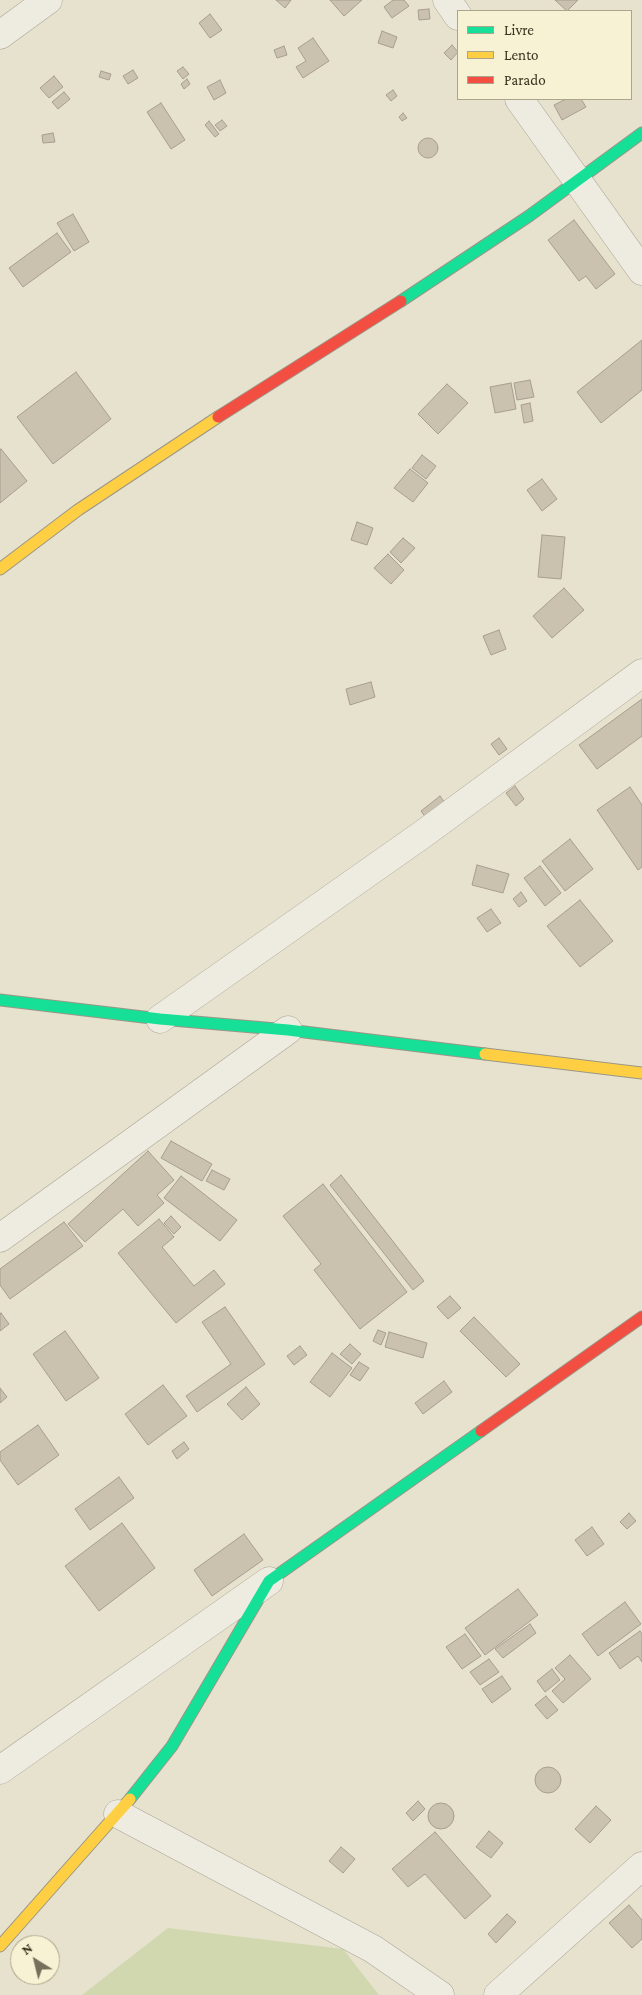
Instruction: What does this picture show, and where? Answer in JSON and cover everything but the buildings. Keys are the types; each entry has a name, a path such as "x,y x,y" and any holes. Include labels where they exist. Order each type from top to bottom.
{"street":[{"path":"0,35 48,0"},
{"path":"447,0 457,15"},
{"path":"520,100 642,271"},
{"path":"0,569 78,510 158,455 465,260 642,132"},
{"path":"160,1019 423,834 642,673"},
{"path":"0,1000 160,1019 288,1030 642,1072"},
{"path":"0,1238 288,1030"},
{"path":"0,1770 642,1317"},
{"path":"0,1946 118,1814 172,1746 269,1581"},
{"path":"118,1814 373,1949 440,1995"},
{"path":"498,1995 642,1866"}],"green space":[{"path":"168,1928 343,1949 379,1995 82,1995"}],"traffic: fast":[{"path":"401,301 529,216 642,133"},
{"path":"0,1000 160,1019 288,1030 485,1054"},
{"path":"130,1799 172,1746 269,1581 481,1431"}],"traffic: slow":[{"path":"0,569 78,510 218,417"},
{"path":"485,1054 642,1073"},
{"path":"0,1946 130,1799"}],"traffic: jam":[{"path":"218,417 401,301"},
{"path":"481,1431 642,1317"}]}
